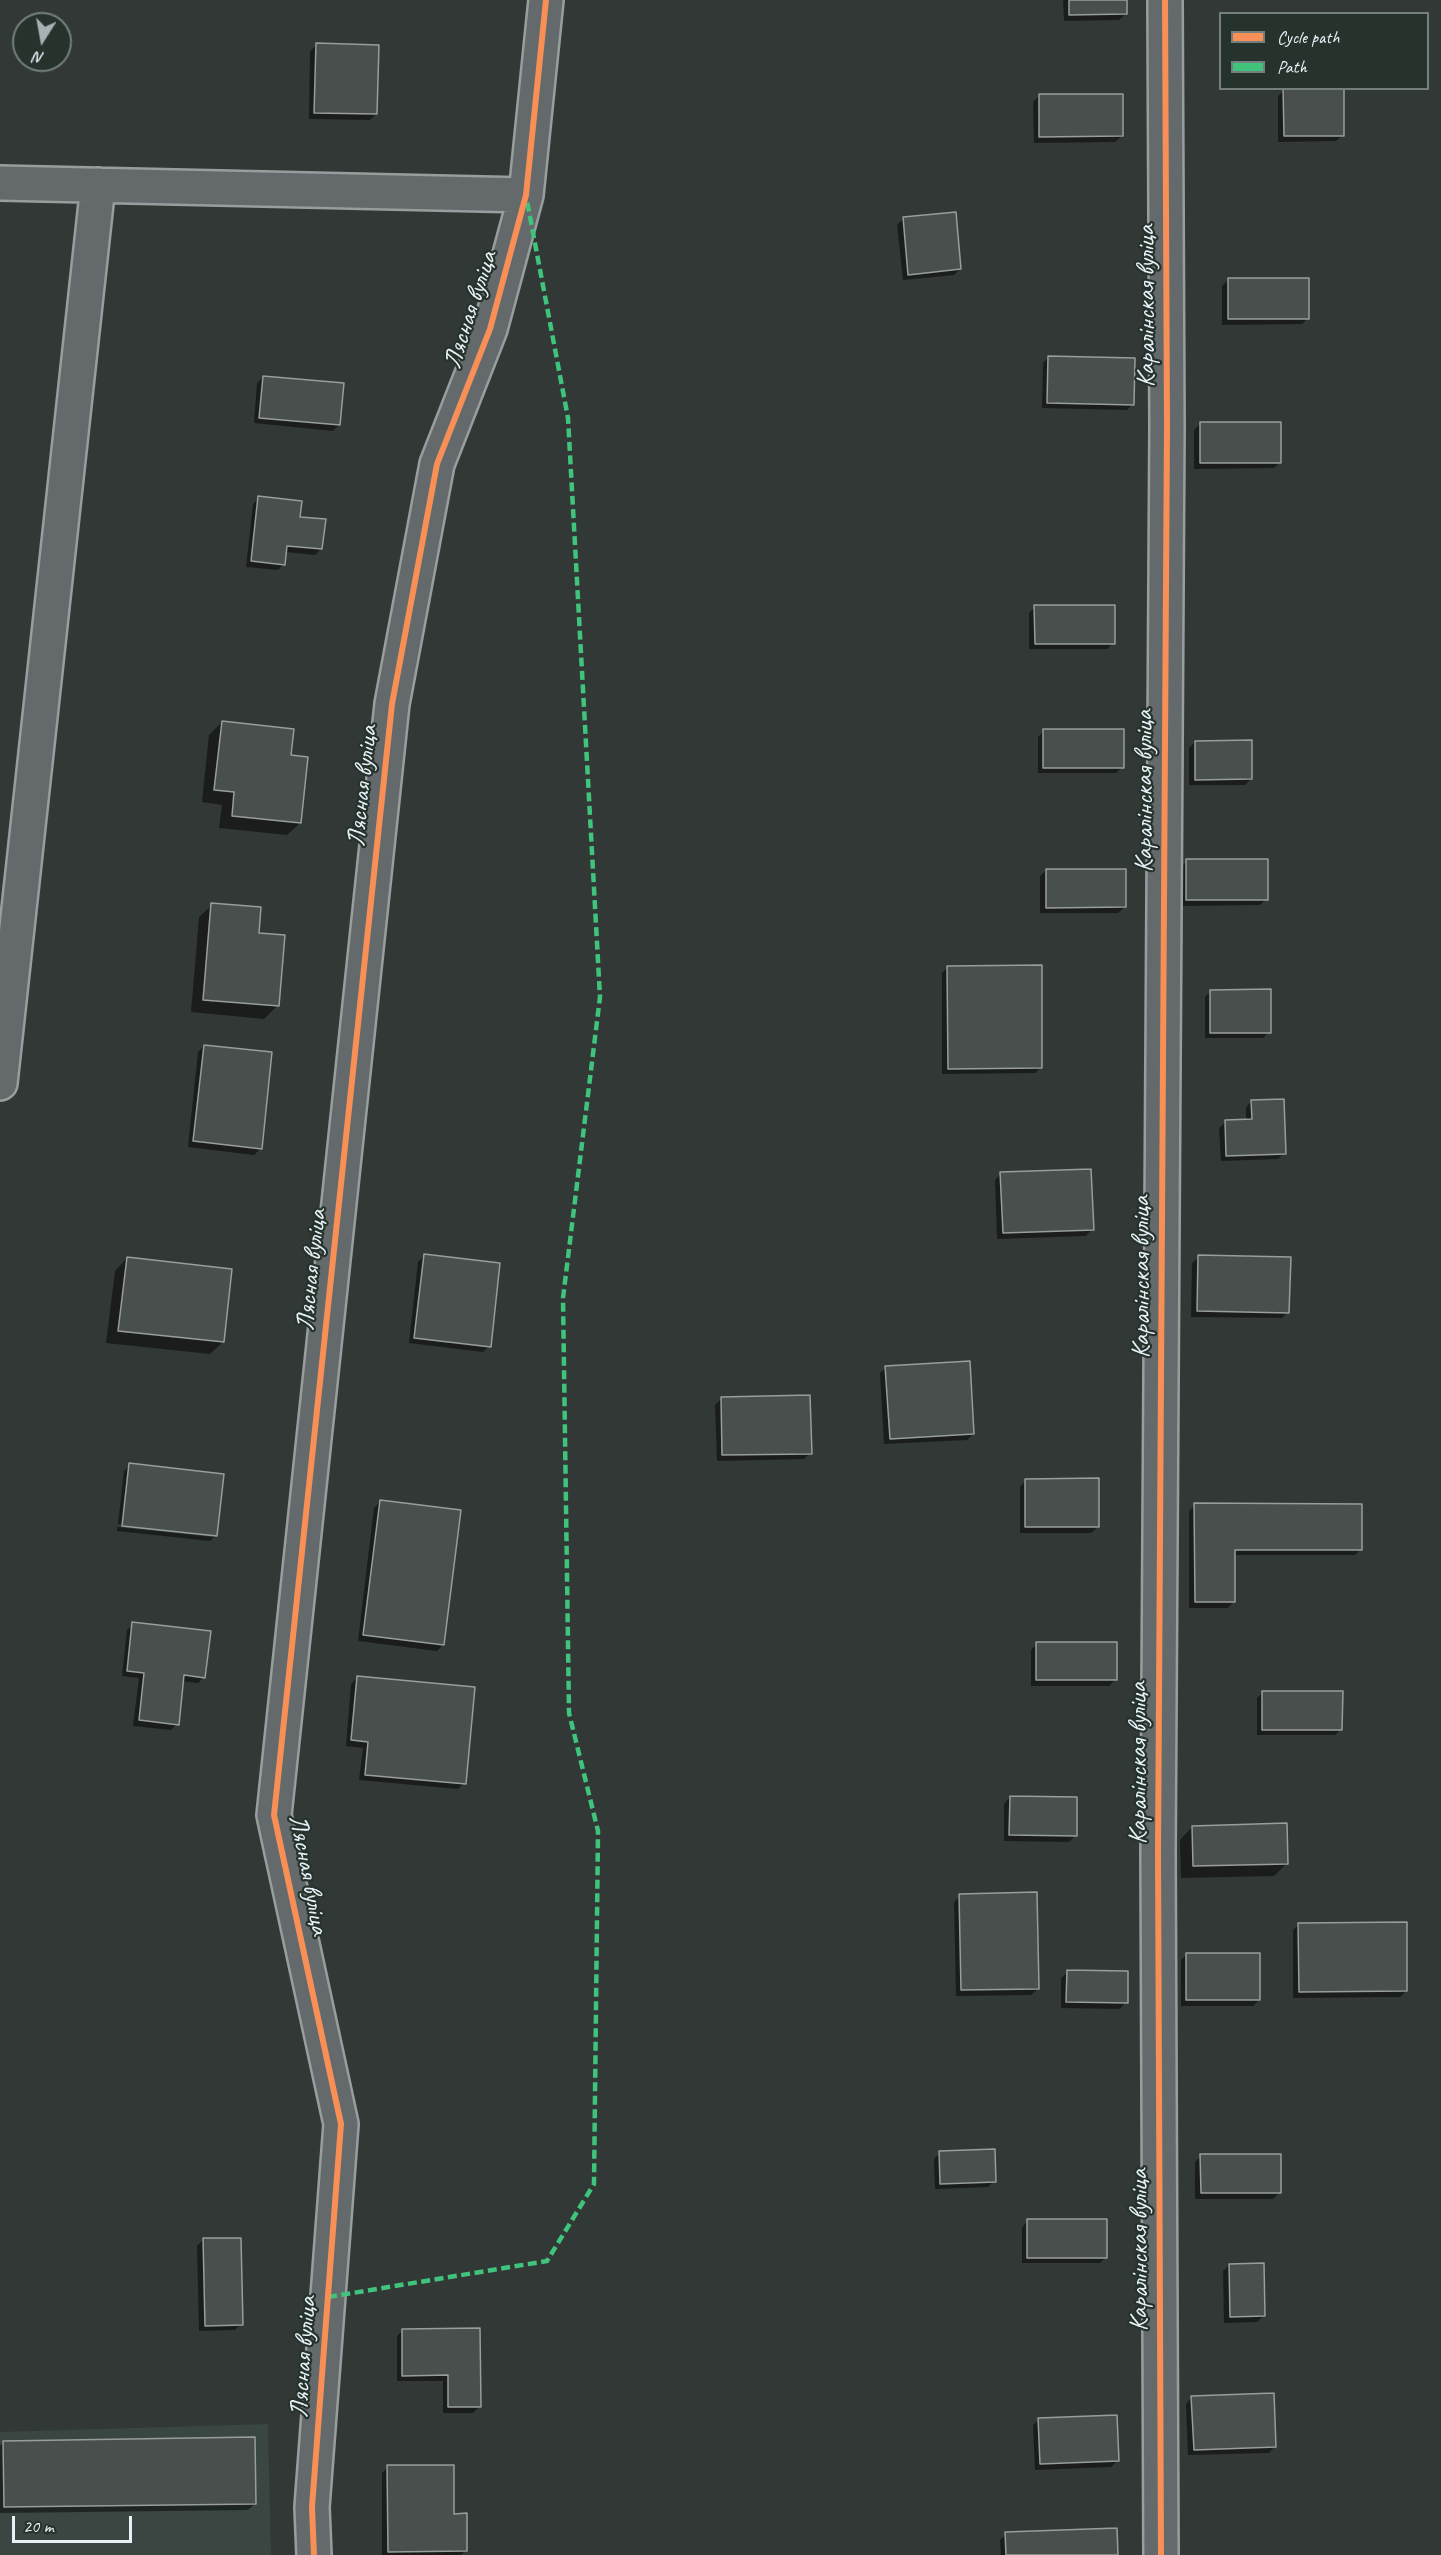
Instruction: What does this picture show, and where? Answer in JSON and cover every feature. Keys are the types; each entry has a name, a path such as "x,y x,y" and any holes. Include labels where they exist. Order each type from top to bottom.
{"street":[{"name":"Лясная вуліца","path":"314,2555 312,2507 341,2124 274,1815 392,704 437,465 490,329 526,195 546,0"},
{"name":"Каралінская вуліца","path":"1161,2555 1158,1839 1167,426 1164,0"},
{"path":"0,183 526,195"},
{"path":"0,1083 98,185"}],"shaded area":[{"path":"268,2424 271,2555 0,2555 0,2432"}],"building":[{"path":"1069,0 1127,0 1127,14 1069,15"},
{"path":"316,43 379,45 377,114 314,113"},
{"path":"1283,90 1344,90 1344,136 1284,136"},
{"path":"1039,94 1123,94 1123,136 1039,137"},
{"path":"956,212 961,269 908,275 903,217"},
{"path":"1228,278 1309,278 1309,319 1228,319"},
{"path":"1048,356 1135,358 1134,405 1047,403"},
{"path":"263,376 344,383 340,425 259,418"},
{"path":"1200,422 1281,422 1281,463 1200,463"},
{"path":"258,496 302,501 300,517 326,519 322,549 287,546 285,565 251,561"},
{"path":"1034,605 1115,605 1115,644 1035,644"},
{"path":"222,721 294,729 291,755 308,757 301,823 232,816 234,792 214,790"},
{"path":"1043,729 1124,729 1124,768 1043,768"},
{"path":"1252,740 1252,779 1195,780 1195,741"},
{"path":"1186,859 1268,859 1268,900 1186,900"},
{"path":"1046,869 1126,869 1126,907 1046,908"},
{"path":"211,903 261,907 259,933 285,935 279,1006 203,1000"},
{"path":"1042,965 1042,1068 948,1069 947,966"},
{"path":"1271,989 1271,1033 1210,1033 1210,990"},
{"path":"204,1045 272,1052 262,1149 193,1141"},
{"path":"1284,1099 1286,1154 1226,1156 1225,1120 1252,1119 1251,1100"},
{"path":"1091,1169 1094,1230 1003,1233 1000,1172"},
{"path":"424,1254 500,1263 491,1347 414,1338"},
{"path":"1198,1255 1291,1257 1289,1313 1197,1311"},
{"path":"127,1257 232,1269 224,1342 118,1331"},
{"path":"970,1361 974,1434 890,1439 885,1366"},
{"path":"810,1395 812,1454 722,1455 721,1397"},
{"path":"129,1463 224,1474 217,1536 122,1526"},
{"path":"1099,1478 1099,1527 1025,1527 1025,1479"},
{"path":"380,1500 461,1510 444,1645 363,1635"},
{"path":"1194,1503 1362,1504 1362,1550 1235,1550 1235,1602 1195,1602"},
{"path":"132,1622 211,1631 205,1678 184,1675 179,1725 139,1720 144,1673 127,1671"},
{"path":"1036,1642 1117,1642 1117,1680 1036,1680"},
{"path":"357,1676 475,1687 466,1784 365,1775 368,1742 351,1740"},
{"path":"1262,1691 1343,1691 1342,1730 1262,1730"},
{"path":"1010,1796 1077,1797 1077,1836 1009,1835"},
{"path":"1287,1823 1288,1864 1193,1866 1192,1826"},
{"path":"1037,1892 1039,1989 961,1990 959,1894"},
{"path":"1407,1922 1407,1991 1299,1992 1298,1923"},
{"path":"1186,1953 1260,1953 1260,2000 1186,2000"},
{"path":"1067,1970 1128,1971 1128,2003 1066,2002"},
{"path":"995,2149 996,2182 940,2184 939,2151"},
{"path":"1200,2154 1281,2154 1281,2193 1201,2193"},
{"path":"1027,2219 1107,2219 1107,2258 1027,2258"},
{"path":"203,2238 241,2238 243,2325 205,2326"},
{"path":"1264,2263 1265,2316 1230,2317 1229,2264"},
{"path":"480,2328 481,2407 448,2407 448,2375 402,2376 402,2329"},
{"path":"1274,2393 1276,2447 1194,2450 1191,2396"},
{"path":"1117,2415 1119,2461 1040,2464 1038,2418"},
{"path":"255,2437 256,2504 4,2507 3,2441"},
{"path":"387,2465 454,2465 454,2514 467,2513 467,2551 388,2552"},
{"path":"1117,2528 1118,2555 1006,2555 1005,2532"}],"marked path":[{"path":"328,2297 547,2261 594,2184 598,1831 569,1713 563,1298 600,997 568,418 527,201"}],"cycle path":[{"path":"314,2555 312,2507 341,2124 274,1815 392,704 437,464 490,329 526,195 546,0"},
{"path":"1161,2555 1158,1851 1167,426 1165,0"}]}
